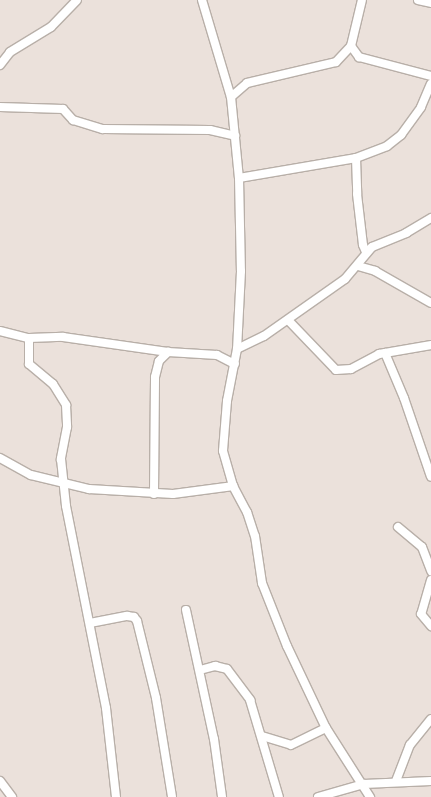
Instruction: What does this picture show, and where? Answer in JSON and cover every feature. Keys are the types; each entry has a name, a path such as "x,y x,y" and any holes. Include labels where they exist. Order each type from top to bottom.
{"street":[{"path":"0,64 10,52 51,27 77,0"},
{"path":"202,0 231,97 239,178 241,270 237,349 227,401 223,451 233,486 247,512 255,536 262,583 287,646 326,728 349,767 364,784 370,797"},
{"path":"231,97 247,82 336,62 351,46 362,0"},
{"path":"418,0 431,3"},
{"path":"351,46 359,57 431,76"},
{"path":"239,178 356,158 387,146 401,135 421,107 431,84"},
{"path":"0,108 63,109 76,122 103,129 210,130 235,136"},
{"path":"356,158 357,194 363,245 366,252"},
{"path":"237,349 264,336 345,279 358,266 366,252 431,218"},
{"path":"358,266 375,272 431,302"},
{"path":"288,320 336,370 351,369 385,353 431,346"},
{"path":"0,331 29,338 63,337 168,352 217,355 235,364"},
{"path":"29,338 30,364 54,384 66,405 67,427 61,459 72,545 90,624 110,731 116,797"},
{"path":"154,494 156,377 159,361 168,352"},
{"path":"385,353 404,398 431,477"},
{"path":"0,458 31,475 65,482 83,488 154,494 199,492 233,486"},
{"path":"398,527 422,547 431,571"},
{"path":"431,580 421,614 431,626"},
{"path":"186,610 214,739 222,797"},
{"path":"90,624 127,616 134,617 137,621 156,698 172,797"},
{"path":"200,670 222,666 232,674 250,700 279,797"},
{"path":"396,781 410,745 431,719"},
{"path":"262,736 291,745 326,728"},
{"path":"0,781 12,797"},
{"path":"318,797 364,784 396,781 431,781"}]}
